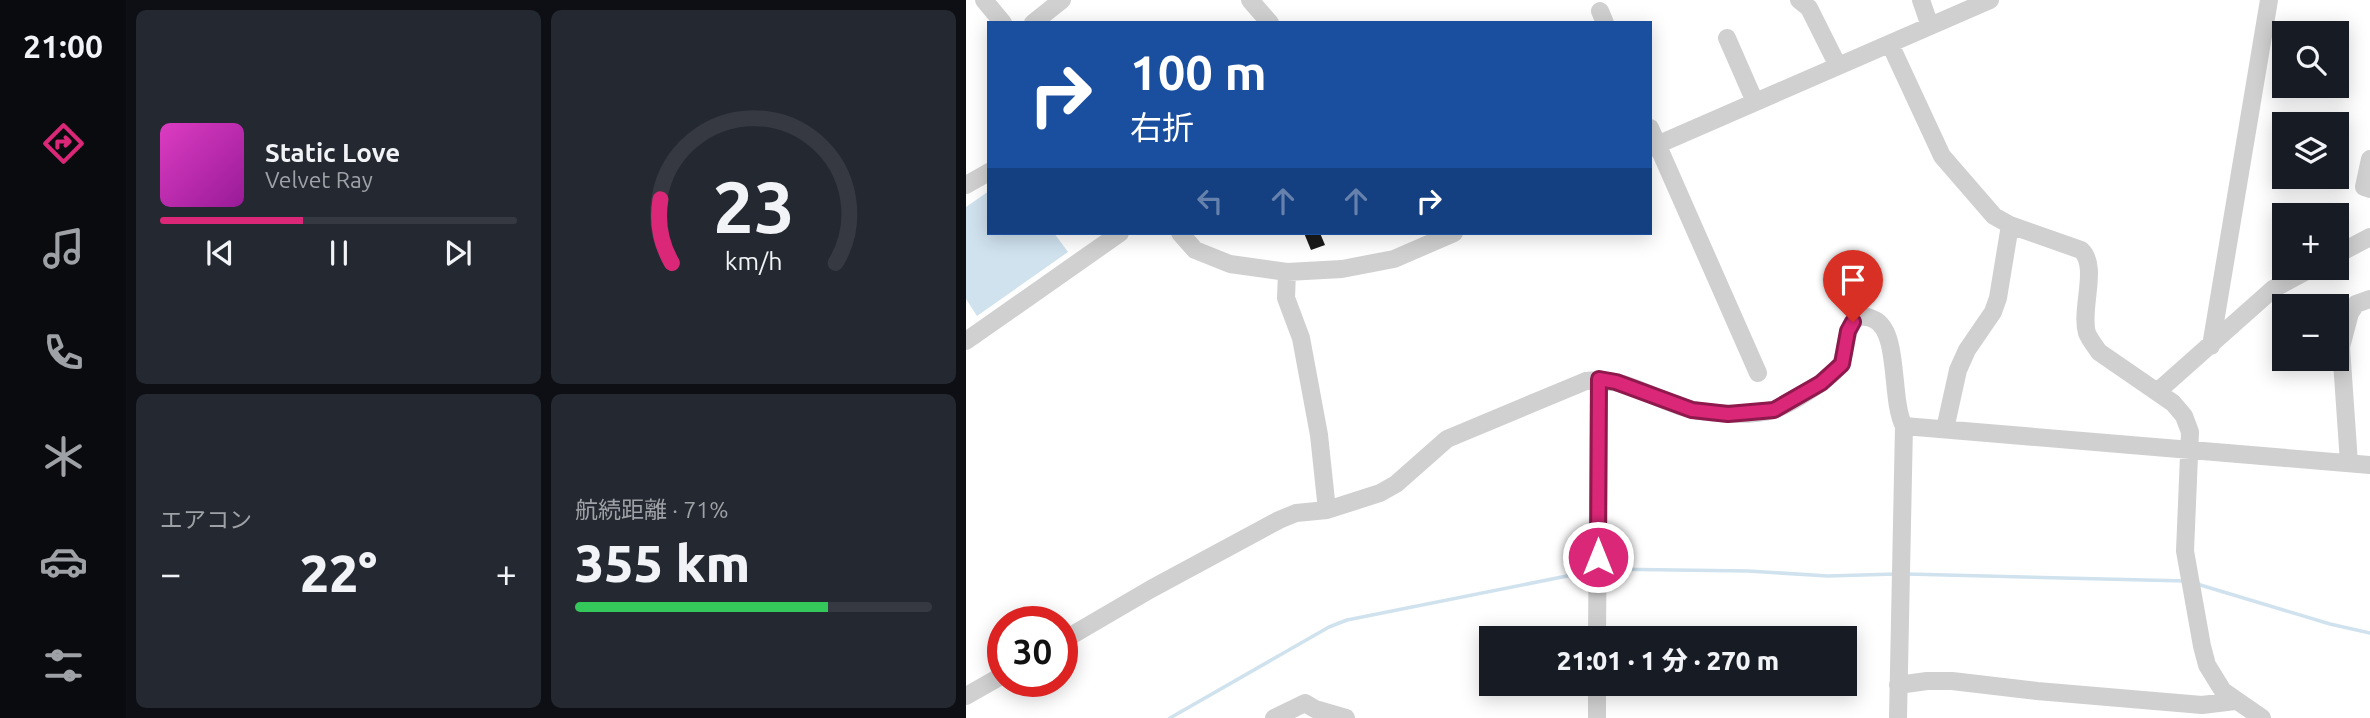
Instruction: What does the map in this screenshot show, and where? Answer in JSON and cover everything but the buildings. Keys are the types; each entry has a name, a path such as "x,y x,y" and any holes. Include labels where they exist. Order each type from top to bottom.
{"street":[{"path":"984,0 1001,21"},
{"path":"1036,21 1062,0"},
{"path":"1250,0 1268,21"},
{"path":"1799,0 1809,8 1838,66"},
{"path":"1921,0 1930,26"},
{"path":"1758,373 1654,146 1990,0"},
{"path":"2211,346 2269,0"},
{"path":"1727,38 1755,102"},
{"path":"1890,44 1942,156 1994,216 2010,225 2081,250 2087,255 2089,264 2085,320 2091,341 2099,352 2173,403 2184,416 2190,432 2185,551 2207,665 2223,691 2262,718"},
{"path":"2370,159 2364,187 2370,188"},
{"path":"966,185 987,173"},
{"path":"1945,429 1958,370 1967,350 1993,312 1998,298 2010,225"},
{"path":"966,341 1117,235"},
{"path":"1182,235 1195,250 1230,264 1287,272 1342,269 1394,258 1449,235"},
{"path":"2349,248 2370,237"},
{"path":"1287,272 1286,298 1301,338 1317,423 1327,510"},
{"path":"2157,392 2273,289 2290,280"},
{"path":"2349,463 2341,347 2350,313 2356,304 2370,299"},
{"path":"1078,632 1279,520 1296,513 1327,510 1380,494 1396,484 1447,439 1586,382 1599,379 1616,382 1692,410 1728,414 1774,410 1821,383 1842,364 1848,331 1853,322 1863,317 1872,318 1885,329 1891,345 1898,415 1904,426 1898,718"},
{"path":"1597,626 1599,379"},
{"path":"1904,426 2370,465"},
{"path":"1898,685 1952,681 2202,705 2235,701"},
{"path":"966,696 987,684"},
{"path":"1597,696 1597,718"},
{"path":"1274,718 1305,703 1315,709 1346,718"}],"water":[{"path":"987,192 987,235 1055,235 1068,252 977,316 966,299 966,207"}],"waterway":[{"path":"1603,569 1748,571 1828,576 1896,574"},
{"path":"1170,718 1329,627 1347,620 1592,571"},
{"path":"1907,574 2186,581"},
{"path":"2197,584 2330,624 2370,633"}],"route":[{"path":"1598,557 1599,379 1616,382 1692,410 1728,414 1774,410 1821,383 1842,364 1848,331 1853,322"}]}
